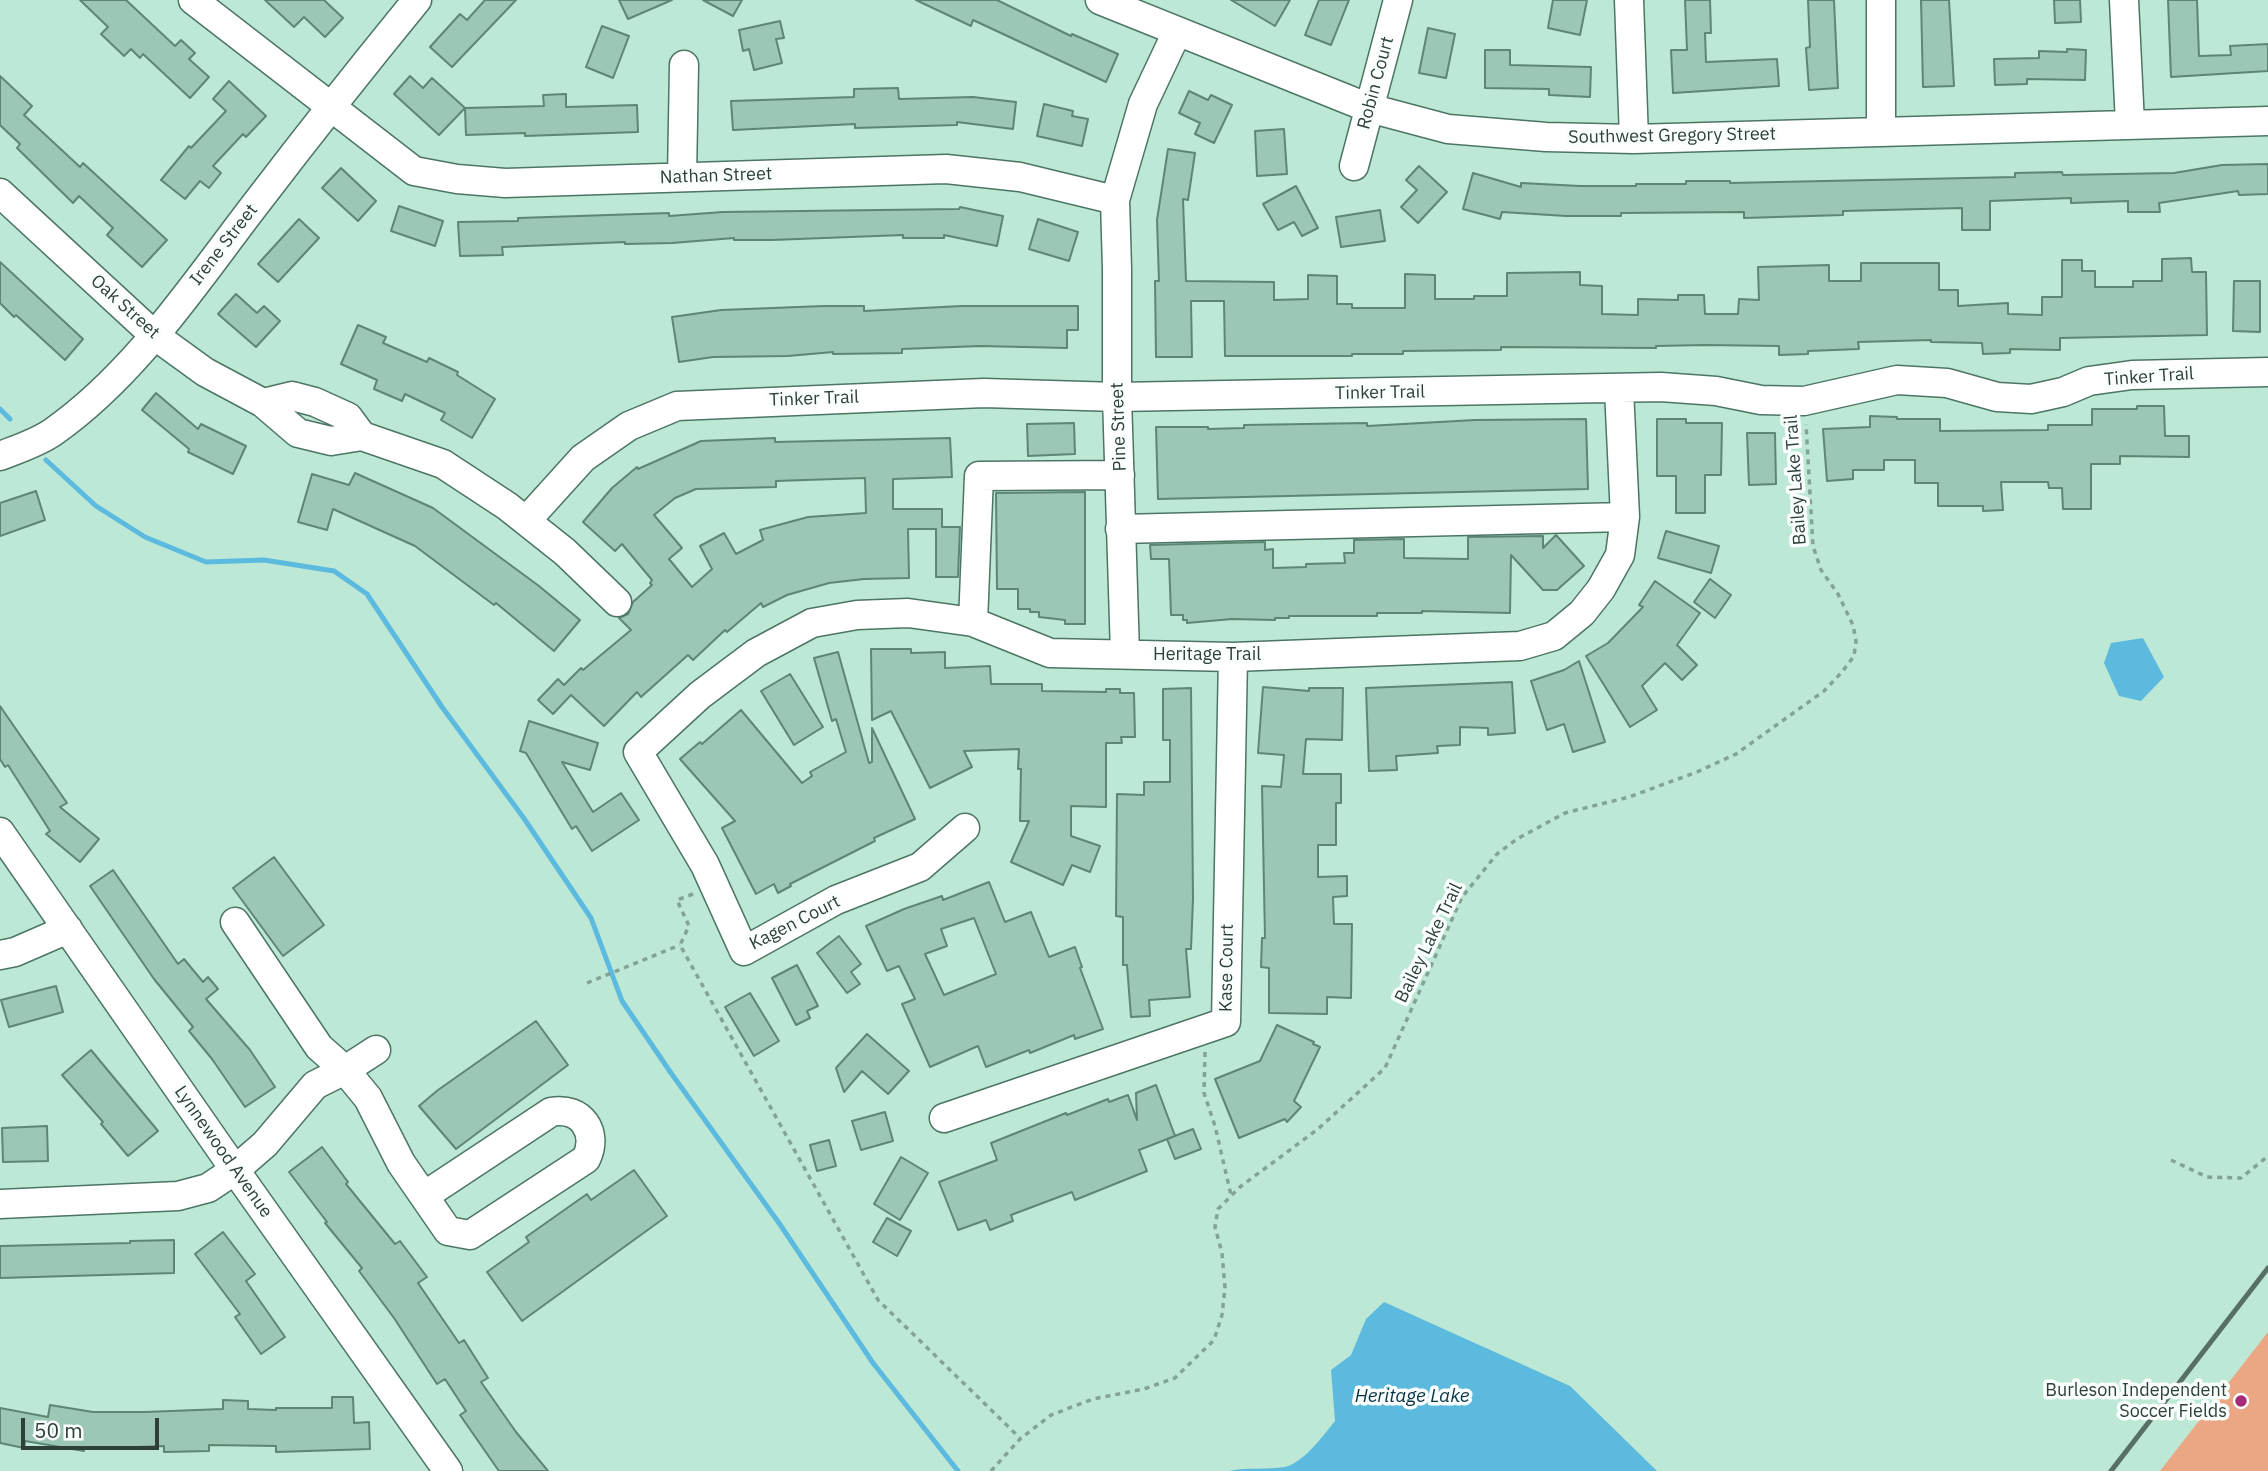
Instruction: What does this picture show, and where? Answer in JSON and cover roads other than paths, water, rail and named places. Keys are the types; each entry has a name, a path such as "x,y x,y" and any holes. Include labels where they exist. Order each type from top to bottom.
{"street":[{"name":"Nathan Street","path":"193,0 414,172 505,183 946,169 1020,177 1115,200"},
{"name":"Irene Street","path":"0,456 32,444 53,432 104,389 154,335 330,107 417,0"},
{"name":"Southwest Gregory Street","path":"1100,0 1369,108 1448,129 1546,137 1634,139 2268,121"},
{"name":"Robin Court","path":"1354,166 1398,0"},
{"path":"1629,0 1634,139"},
{"path":"1881,0 1881,132"},
{"path":"2124,0 2130,124"},
{"path":"1115,200 1143,104 1177,32"},
{"path":"682,177 684,65"},
{"name":"Oak Street","path":"0,192 154,335 205,372 263,403 298,433 331,441 362,436 443,464 526,521 565,552 617,602"},
{"name":"Pine Street","path":"1115,200 1117,397 1125,654"},
{"name":"Tinker Trail","path":"526,521 583,458 629,426 677,406 984,393 1117,397 1661,387 1716,391 1761,400 1804,401 1897,380 1947,383 1997,397 2031,399 2063,392 2089,381 2132,374 2268,372"},
{"name":"Heritage Trail","path":"638,752 700,695 756,653 812,623 857,614 908,613 973,622 1050,653 1233,657 1520,646 1554,636 1582,613 1601,589 1620,555 1625,517 1619,389"},
{"path":"973,622 979,476 1120,475"},
{"path":"1120,529 1625,517"},
{"name":"Kase Court","path":"944,1118 1226,1022 1233,657"},
{"name":"Kagen Court","path":"638,752 705,865 744,951 836,900 920,867 965,828"},
{"name":"Lynnewood Avenue","path":"0,832 235,1170 436,1467"},
{"path":"235,922 319,1046 345,1070 368,1098 401,1163 448,1231 470,1235 586,1159 592,1147 590,1132 578,1116 561,1110 551,1111 424,1196"},
{"path":"0,955 15,953 68,929"},
{"path":"0,1204 178,1196 208,1188 235,1170 265,1143 315,1085 376,1050"}],"water":[{"path":"2143,638 2164,677 2141,701 2119,696 2104,663 2111,643"},
{"name":"Heritage Lake","path":"1384,1302 1570,1386 1657,1471 1229,1471 1285,1467 1313,1448 1335,1421 1331,1370 1351,1355 1366,1319"}],"waterway":[{"path":"0,409 10,419"},
{"path":"46,460 96,506 145,537 206,562 264,560 334,571 367,594 442,707 523,817 591,918 622,1001 779,1223 873,1363 958,1471"}],"railway":[{"path":"2111,1471 2268,1268"}],"place":[{"name":"Burleson Independent Soccer Fields","path":"2241,1401"}]}
